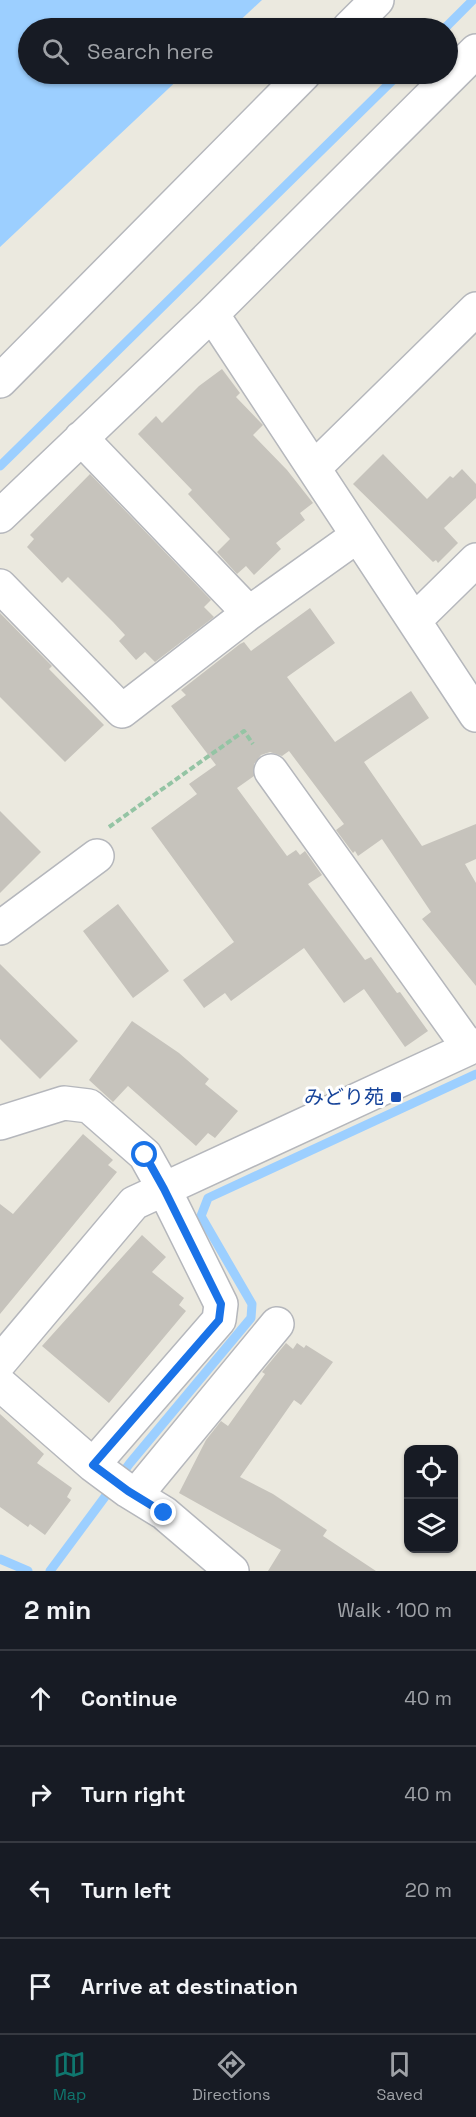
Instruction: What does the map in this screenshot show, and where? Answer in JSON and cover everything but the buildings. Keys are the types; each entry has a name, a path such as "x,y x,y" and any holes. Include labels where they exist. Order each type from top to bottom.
{"street":[{"path":"359,18 377,0"},
{"path":"458,69 476,51"},
{"path":"0,381 294,84"},
{"path":"0,516 212,314 443,84"},
{"path":"314,468 476,309"},
{"path":"212,314 476,715"},
{"path":"81,438 249,613"},
{"path":"0,586 122,711 249,613 357,536"},
{"path":"415,620 476,560"},
{"path":"0,1362 134,1203 472,1047 271,771"},
{"path":"0,928 99,845"},
{"path":"0,1123 64,1102 89,1106 145,1155 221,1304 219,1320 116,1482"},
{"path":"116,1482 277,1324"},
{"path":"0,1384 116,1482 164,1513 232,1571"}],"path":[{"path":"99,845 244,731"}],"water":[{"path":"0,0 262,0 243,18 18,18 18,84 173,84 0,247"}],"waterway":[{"path":"455,18 473,0"},
{"path":"0,466 389,84"},
{"path":"50,1571 130,1463 251,1318 252,1304 201,1216 208,1198 476,1074"},
{"path":"0,1559 28,1571"}],"place":[{"name":"みどり苑","path":"396,1097"}],"route":[{"path":"145,1155 221,1304 219,1320 93,1465 128,1491 164,1513"}]}
